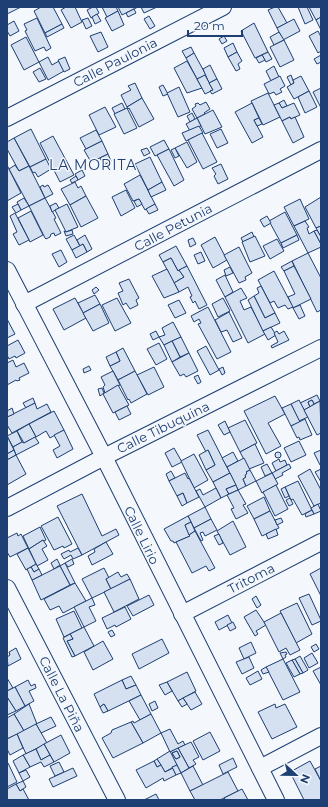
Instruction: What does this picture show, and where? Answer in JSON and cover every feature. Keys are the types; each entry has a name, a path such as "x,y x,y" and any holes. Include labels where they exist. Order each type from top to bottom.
{"street":[{"name":"Calle Paulonia","path":"7,118 223,7"},
{"name":"Calle Petunia","path":"24,304 321,150"},
{"name":"Calle Lirio","path":"7,270 104,457 276,800"},
{"name":"Calle Tibuquina","path":"7,508 104,457 321,348"},
{"name":"Tritoma","path":"182,614 321,542"},
{"name":"Calle La Piña","path":"7,588 117,800"},
{"path":"260,768 321,736"}],"building":[{"path":"7,7 21,7 7,14"},
{"path":"41,7 53,7 62,24 45,33 34,11"},
{"path":"66,7 75,7 82,22 71,28 61,10"},
{"path":"96,7 99,13 91,18 87,10"},
{"path":"102,7 116,7 118,11 107,17"},
{"path":"118,7 138,7 122,15"},
{"path":"141,7 157,7 144,13"},
{"path":"278,7 287,23 277,28 268,10"},
{"path":"298,7 307,7 313,20 305,24"},
{"path":"309,7 321,7 321,17 316,20"},
{"path":"134,9 136,13 128,17 126,13"},
{"path":"118,11 124,25 112,31 105,18"},
{"path":"97,14 101,21 95,24 92,17"},
{"path":"149,16 155,26 150,29 144,19"},
{"path":"321,17 321,30 316,20"},
{"path":"37,18 51,48 46,51 44,47 35,51 25,31 27,30 24,24"},
{"path":"88,18 92,26 86,29 82,20"},
{"path":"294,19 300,31 283,40 277,28"},
{"path":"14,21 19,31 10,36 7,31 7,25"},
{"path":"254,23 268,52 255,58 241,31"},
{"path":"62,24 64,28 47,37 45,33"},
{"path":"318,31 321,37 321,51 318,53 309,36"},
{"path":"101,32 108,47 98,52 90,36"},
{"path":"279,32 284,40 274,45 270,37"},
{"path":"224,36 227,41 222,44 219,39"},
{"path":"26,37 39,62 24,70 11,45"},
{"path":"284,40 294,60 280,67 270,47"},
{"path":"233,43 237,52 228,57 224,48"},
{"path":"191,47 194,53 186,58 182,51"},
{"path":"237,52 242,61 238,64 240,69 236,71 228,57"},
{"path":"268,52 272,59 266,62 262,55"},
{"path":"194,53 206,75 197,79 186,58"},
{"path":"262,55 265,60 259,63 256,58"},
{"path":"321,55 321,62 317,64 314,59"},
{"path":"48,57 52,65 59,61 64,71 48,80 39,62"},
{"path":"65,57 70,69 64,72 58,60"},
{"path":"187,61 202,88 187,93 174,68"},
{"path":"210,65 217,79 209,83 203,69"},
{"path":"274,66 279,77 271,81 266,71"},
{"path":"40,68 46,79 39,82 33,72"},
{"path":"205,75 213,90 205,94 197,79"},
{"path":"291,75 294,83 291,85 287,77"},
{"path":"280,76 285,86 280,89 282,92 276,95 274,92 269,94 264,84"},
{"path":"301,76 309,91 294,99 287,87 294,83 293,80"},
{"path":"217,79 222,89 212,94 210,91 213,90 209,83"},
{"path":"135,83 142,98 127,107 121,95 131,90 128,86"},
{"path":"163,85 168,94 163,96 159,87"},
{"path":"179,87 190,112 178,117 167,93"},
{"path":"321,88 321,108 313,92"},
{"path":"309,91 317,107 305,113 298,97"},
{"path":"268,93 280,117 263,125 251,101"},
{"path":"142,98 154,119 139,127 129,108 128,109 127,107"},
{"path":"284,100 287,106 282,108 279,103"},
{"path":"206,102 210,109 204,113 205,114 197,118 192,109 196,106 195,104 198,103 200,105"},
{"path":"122,103 125,109 115,114 112,108"},
{"path":"252,103 259,118 254,120 263,137 252,143 235,112"},
{"path":"279,103 282,108 294,103 300,115 291,119 290,117 282,121 274,105"},
{"path":"105,107 116,127 99,135 89,115"},
{"path":"127,108 137,128 124,134 114,114"},
{"path":"213,110 222,127 205,134 197,118"},
{"path":"192,113 195,119 190,122 187,116"},
{"path":"290,117 291,119 295,117 304,137 293,143 282,121"},
{"path":"197,118 201,126 190,131 186,124"},
{"path":"259,118 262,124 257,126 254,120"},
{"path":"199,126 203,133 186,141 182,133"},
{"path":"31,129 46,159 30,167 14,138"},
{"path":"221,129 228,143 217,148 210,134"},
{"path":"96,130 102,141 86,149 80,138"},
{"path":"202,133 217,162 203,169 188,140"},
{"path":"53,136 74,175 60,182 40,143"},
{"path":"14,138 29,166 19,171 7,149 7,142"},
{"path":"164,140 169,149 155,156 150,147"},
{"path":"102,141 108,154 91,162 84,150"},
{"path":"187,142 197,162 187,168 175,148"},
{"path":"147,148 150,153 144,156 141,150"},
{"path":"175,148 179,156 175,158 171,150"},
{"path":"169,149 184,180 174,186 157,155"},
{"path":"108,154 111,161 104,165 100,158"},
{"path":"150,157 162,182 148,190 135,164"},
{"path":"46,159 51,169 38,177 35,172 33,173 30,167"},
{"path":"221,164 228,179 218,184 214,176 216,174 212,168"},
{"path":"7,165 21,193 7,201"},
{"path":"15,165 19,171 29,166 45,198 29,206 9,169"},
{"path":"82,170 85,176 78,180 75,174"},
{"path":"140,175 155,204 145,210 139,199 133,201 124,184"},
{"path":"76,176 78,180 72,183 70,180"},
{"path":"75,182 78,188 81,186 86,196 70,205 61,189"},
{"path":"162,182 166,190 151,197 148,190"},
{"path":"43,185 44,187 48,185 53,194 45,198 40,187"},
{"path":"126,190 135,208 121,216 112,197"},
{"path":"86,196 98,218 81,227 70,205"},
{"path":"321,197 321,226 316,228 305,207"},
{"path":"24,198 29,206 21,210 17,202"},
{"path":"45,198 56,218 54,219 61,233 55,236 54,233 51,234 50,237 46,239 29,206"},
{"path":"139,199 142,204 137,207 134,201"},
{"path":"300,199 309,219 294,226 284,207"},
{"path":"56,203 59,208 52,212 50,206"},
{"path":"18,204 21,210 16,213 12,207"},
{"path":"67,204 78,227 66,232 55,210"},
{"path":"155,204 158,210 149,214 146,209"},
{"path":"31,211 43,235 30,242 18,218"},
{"path":"285,212 297,235 281,243 269,221"},
{"path":"15,213 29,240 19,245 13,234 17,232 10,216"},
{"path":"267,216 271,223 264,227 260,220"},
{"path":"305,221 309,227 307,228 309,234 314,231 321,244 321,247 308,253 294,226"},
{"path":"321,226 321,237 316,228"},
{"path":"72,230 73,234 66,236 64,231 66,232"},
{"path":"317,230 321,237 321,244 314,231"},
{"path":"252,232 254,237 243,242 241,238"},
{"path":"74,235 80,246 72,250 66,239"},
{"path":"85,235 92,249 87,252 83,244 80,246 77,240"},
{"path":"297,235 299,240 283,248 281,243"},
{"path":"255,236 265,256 250,262 242,242"},
{"path":"215,237 227,260 213,268 201,245"},
{"path":"193,238 196,244 190,247 188,240"},
{"path":"277,239 284,251 270,259 263,246"},
{"path":"83,244 87,252 76,258 72,250"},
{"path":"176,246 187,266 178,271 171,258 163,262 159,255"},
{"path":"239,247 252,273 245,277 246,280 239,283 224,255"},
{"path":"61,250 67,262 59,267 52,254"},
{"path":"201,252 205,261 198,264 194,255"},
{"path":"308,253 321,278 321,310 317,312 292,261"},
{"path":"171,258 178,271 179,270 184,277 174,283 163,262"},
{"path":"292,261 294,266 284,271 281,267"},
{"path":"187,266 207,305 199,309 195,301 193,303 190,297 192,296 188,287 179,292 174,283 184,277 179,270"},
{"path":"294,266 311,299 293,308 288,297 295,294 284,271"},
{"path":"230,267 233,273 226,276 224,270"},
{"path":"167,269 179,292 164,298 152,276"},
{"path":"274,271 293,307 288,309 285,305 278,308 274,301 270,303 258,280"},
{"path":"225,275 233,292 225,297 216,280"},
{"path":"129,279 139,298 136,300 138,305 130,309 126,303 123,305 118,293 123,291 119,283"},
{"path":"261,286 275,313 265,318 254,296 259,293 257,288"},
{"path":"96,287 99,290 94,294 92,290"},
{"path":"241,288 247,298 240,301 244,310 251,307 265,334 248,343 225,297"},
{"path":"95,295 100,304 83,313 78,303"},
{"path":"254,296 265,318 275,313 280,323 263,331 248,300"},
{"path":"75,298 86,318 64,330 53,309"},
{"path":"117,298 131,323 115,331 102,305"},
{"path":"223,298 230,311 218,317 212,304"},
{"path":"179,300 186,313 175,318 168,305"},
{"path":"100,304 109,323 93,331 83,313"},
{"path":"300,305 305,316 299,319 293,308"},
{"path":"208,307 231,352 217,359 198,324 201,323 199,319 194,322 191,316"},
{"path":"229,312 242,338 233,342 227,330 221,332 215,320"},
{"path":"7,319 15,334 7,338"},
{"path":"173,322 181,337 164,345 159,337 165,335 162,328"},
{"path":"271,327 276,335 268,340 263,331"},
{"path":"156,331 159,337 153,340 150,334"},
{"path":"277,331 279,334 284,331 289,340 272,348 271,346 278,342 274,333"},
{"path":"181,337 189,353 180,357 172,341"},
{"path":"18,340 25,353 16,358 15,356 9,359 7,355 7,346"},
{"path":"172,341 180,357 172,362 164,345"},
{"path":"159,343 167,359 156,365 147,349"},
{"path":"206,346 219,370 210,375 197,351"},
{"path":"123,348 135,371 118,380 110,366 120,361 116,352"},
{"path":"116,352 120,361 110,366 106,357"},
{"path":"189,353 198,371 186,377 184,374 180,376 172,362"},
{"path":"13,360 16,367 24,363 29,373 19,378 20,380 16,380 7,385 7,363"},
{"path":"89,366 91,370 84,373 83,369"},
{"path":"154,367 164,387 148,395 137,375"},
{"path":"223,367 225,373 222,375 219,369"},
{"path":"113,371 120,385 105,393 103,387 105,385 101,377"},
{"path":"135,371 147,394 131,403 118,380"},
{"path":"198,375 201,382 198,384 194,377"},
{"path":"118,385 129,405 113,413 103,394"},
{"path":"102,388 104,393 100,396 98,389"},
{"path":"317,395 320,401 314,404 312,400 308,402 310,407 304,410 300,403"},
{"path":"275,396 285,414 268,423 281,446 266,454 244,411"},
{"path":"33,398 35,403 26,408 23,403"},
{"path":"299,400 308,417 299,421 291,404"},
{"path":"312,400 314,404 310,407 308,402"},
{"path":"320,401 321,433 317,435 304,410"},
{"path":"35,403 37,409 47,404 51,412 12,433 7,425 7,417"},
{"path":"291,404 300,422 291,426 282,408"},
{"path":"127,406 131,414 119,420 115,412"},
{"path":"12,408 14,414 7,417 7,411"},
{"path":"54,411 64,430 50,438 46,431 36,437 29,424"},
{"path":"305,419 312,435 300,440 299,437 297,438 291,426"},
{"path":"245,420 257,443 240,452 228,428"},
{"path":"225,421 230,432 224,435 218,425"},
{"path":"29,424 36,437 24,443 17,431"},
{"path":"64,430 73,449 57,458 53,450 60,446 54,435"},
{"path":"208,430 230,473 213,482 206,470 215,465 208,450 206,452 197,435"},
{"path":"17,431 22,442 13,447 7,436"},
{"path":"7,436 14,450 7,454"},
{"path":"35,437 39,443 16,455 13,447"},
{"path":"299,441 306,455 291,462 284,448"},
{"path":"255,444 264,463 249,469 240,452"},
{"path":"174,448 182,462 172,467 165,453"},
{"path":"14,450 16,455 7,460 7,454"},
{"path":"208,450 215,465 206,470 199,455"},
{"path":"321,450 321,465 320,465 314,453"},
{"path":"233,452 238,461 227,467 222,458"},
{"path":"278,452 281,455 278,458 275,455"},
{"path":"194,454 208,480 194,488 181,461"},
{"path":"16,455 26,474 7,485 7,460"},
{"path":"244,458 250,470 246,472 246,477 243,479 246,486 238,490 227,467"},
{"path":"279,459 280,462 285,460 287,465 276,471 272,463"},
{"path":"267,464 272,473 265,476 261,467"},
{"path":"289,464 291,468 282,473 283,475 275,479 272,473"},
{"path":"310,469 321,490 321,503 314,506 298,476"},
{"path":"321,469 321,482 315,472"},
{"path":"250,470 256,481 246,486 243,479 246,477 246,472"},
{"path":"171,471 175,478 169,481 166,474"},
{"path":"185,473 199,497 187,503 183,493 177,496 169,481"},
{"path":"230,473 236,485 226,489 229,494 221,498 213,482"},
{"path":"272,473 278,484 262,493 256,481"},
{"path":"298,481 312,510 302,515 293,499 291,500 285,487"},
{"path":"236,485 238,490 229,494 226,489"},
{"path":"276,485 288,509 275,516 263,492"},
{"path":"285,487 289,496 285,498 281,489"},
{"path":"216,488 221,498 205,507 196,491 200,489 203,495"},
{"path":"238,490 246,504 243,505 248,513 236,519 231,509 234,508 227,495"},
{"path":"183,493 187,503 182,506 177,496"},
{"path":"82,494 102,536 116,529 119,535 82,555 57,506"},
{"path":"264,497 270,511 254,519 247,506"},
{"path":"290,498 293,504 289,506 286,500"},
{"path":"318,504 321,511 314,514 311,508"},
{"path":"205,507 211,519 194,528 188,516"},
{"path":"312,510 314,514 306,517 305,514"},
{"path":"270,511 279,528 262,536 254,519"},
{"path":"188,516 191,522 185,525 190,536 174,543 171,541 164,529"},
{"path":"58,517 72,544 64,548 63,546 54,550 41,526"},
{"path":"281,518 283,522 277,525 275,520"},
{"path":"211,519 217,530 205,536 203,532 200,533 203,540 201,541 194,528"},
{"path":"233,521 246,547 230,555 217,531"},
{"path":"191,522 195,531 189,535 185,525"},
{"path":"40,527 46,540 43,540 29,549 23,536"},
{"path":"276,529 278,535 268,539 266,534"},
{"path":"195,531 215,568 209,571 206,566 192,573 176,542 190,536 189,535"},
{"path":"17,533 18,536 21,534 28,548 10,557 7,552 7,538"},
{"path":"219,534 223,543 219,545 214,536"},
{"path":"43,540 47,546 42,549 48,560 37,566 29,549"},
{"path":"106,542 113,554 92,565 88,556 95,552 94,549"},
{"path":"28,548 36,564 26,570 17,554"},
{"path":"78,548 82,555 73,559 71,555 64,559 61,554 69,550 70,552"},
{"path":"57,559 60,565 54,569 51,563"},
{"path":"72,559 74,564 68,567 65,563"},
{"path":"65,563 75,583 70,585 60,566"},
{"path":"36,564 39,569 34,572 31,567"},
{"path":"60,566 70,585 41,600 32,580"},
{"path":"31,567 34,572 39,569 42,575 32,580 27,569"},
{"path":"104,568 109,578 106,579 111,589 92,598 82,579"},
{"path":"321,568 321,596 310,574"},
{"path":"118,572 121,577 127,574 130,579 111,589 106,579"},
{"path":"130,579 139,599 114,612 104,592"},
{"path":"75,583 86,601 63,613 59,606 50,610 44,599"},
{"path":"309,594 321,620 312,625 299,598"},
{"path":"149,595 154,605 133,616 127,606"},
{"path":"256,596 261,605 257,608 252,599"},
{"path":"92,598 95,605 89,607 96,621 84,627 74,607"},
{"path":"297,603 312,634 296,643 280,611"},
{"path":"125,607 131,619 116,627 115,625 107,629 102,618"},
{"path":"256,610 266,625 256,631 258,634 255,636 244,617"},
{"path":"74,611 82,628 64,637 56,619"},
{"path":"281,613 300,650 290,655 286,648 279,652 264,622"},
{"path":"228,615 232,623 219,630 215,622"},
{"path":"233,622 236,628 230,631 227,625"},
{"path":"84,627 94,646 75,656 67,641 73,639 70,634"},
{"path":"112,630 115,635 111,637 108,632"},
{"path":"70,634 73,639 67,641 75,656 72,657 63,638"},
{"path":"162,639 169,653 139,669 132,654"},
{"path":"103,641 113,659 93,670 84,652"},
{"path":"251,642 256,653 244,659 239,648"},
{"path":"316,644 319,649 314,652 311,647"},
{"path":"16,648 21,659 8,666 7,657 10,655 9,652"},
{"path":"286,652 286,657 283,659 280,653"},
{"path":"312,653 318,663 309,668 304,658"},
{"path":"300,656 308,670 303,673 295,659"},
{"path":"249,657 254,668 242,674 236,662"},
{"path":"283,659 300,692 283,700 266,667"},
{"path":"295,659 303,673 300,674 292,660"},
{"path":"292,660 300,674 294,677 286,663"},
{"path":"266,667 269,672 263,674 261,670"},
{"path":"321,667 321,685 313,671"},
{"path":"258,671 262,679 250,685 246,678"},
{"path":"187,672 196,691 178,701 167,682"},
{"path":"131,676 136,685 126,689 122,680"},
{"path":"7,678 13,688 7,691"},
{"path":"28,680 31,686 35,684 36,688 29,691 34,701 25,706 15,687"},
{"path":"122,680 126,689 136,685 141,695 108,711 104,704 100,707 94,694"},
{"path":"167,682 172,691 165,695 159,685"},
{"path":"15,687 25,706 16,711 7,697 7,691"},
{"path":"195,692 202,704 191,710 183,698"},
{"path":"141,695 151,714 140,720 129,701"},
{"path":"7,697 16,711 7,715"},
{"path":"183,698 187,704 182,707 178,701"},
{"path":"155,701 158,708 152,711 149,704"},
{"path":"29,704 37,724 24,731 14,714"},
{"path":"104,704 108,711 103,713 100,707"},
{"path":"275,704 276,708 285,704 297,727 272,739 258,712"},
{"path":"14,714 24,731 7,739 7,718"},
{"path":"151,714 161,733 143,743 131,722 133,721 134,723"},
{"path":"51,717 56,726 41,733 36,724"},
{"path":"131,722 143,743 113,758 102,738 111,733 112,730"},
{"path":"36,724 47,743 26,754 17,734"},
{"path":"170,729 178,744 183,741 185,745 170,752 161,733"},
{"path":"210,732 220,751 203,760 193,741"},
{"path":"17,734 23,748 10,755 7,749 7,739"},
{"path":"61,735 70,753 54,762 44,744"},
{"path":"191,742 199,757 193,760 196,764 189,768 178,748"},
{"path":"44,744 50,755 41,760 36,749"},
{"path":"178,748 189,768 181,773 170,752","holes":["177,751 180,757 176,759 172,753"]},
{"path":"36,749 41,760 50,755 54,762 44,767 41,762 30,767 23,755"},
{"path":"170,751 177,765 165,772 157,759"},
{"path":"177,751 180,757 176,759 172,753"},
{"path":"23,755 30,767 19,773 13,761"},
{"path":"233,758 237,767 223,774 219,765"},
{"path":"157,759 161,765 157,767 154,761"},
{"path":"154,761 157,767 161,765 165,772 173,768 176,775 164,781 163,778 146,788 136,770"},
{"path":"310,761 321,781 321,800 304,800 290,772"},
{"path":"59,762 64,772 55,776 50,766"},
{"path":"8,763 17,782 7,787 7,764"},
{"path":"177,765 181,773 176,775 172,767"},
{"path":"193,766 203,785 190,791 181,773"},
{"path":"321,766 321,781 315,769"},
{"path":"73,768 77,776 53,787 49,779"},
{"path":"26,770 30,777 23,781 19,773"},
{"path":"228,772 238,791 220,800 195,800 190,791"},
{"path":"23,781 26,787 20,791 16,784"},
{"path":"16,784 20,791 23,789 29,800 7,800 7,789"},
{"path":"242,789 248,800 226,800 224,798"},
{"path":"156,794 159,800 144,800"}],"district":[{"name":"LA MORITA","path":"93,165"}]}
